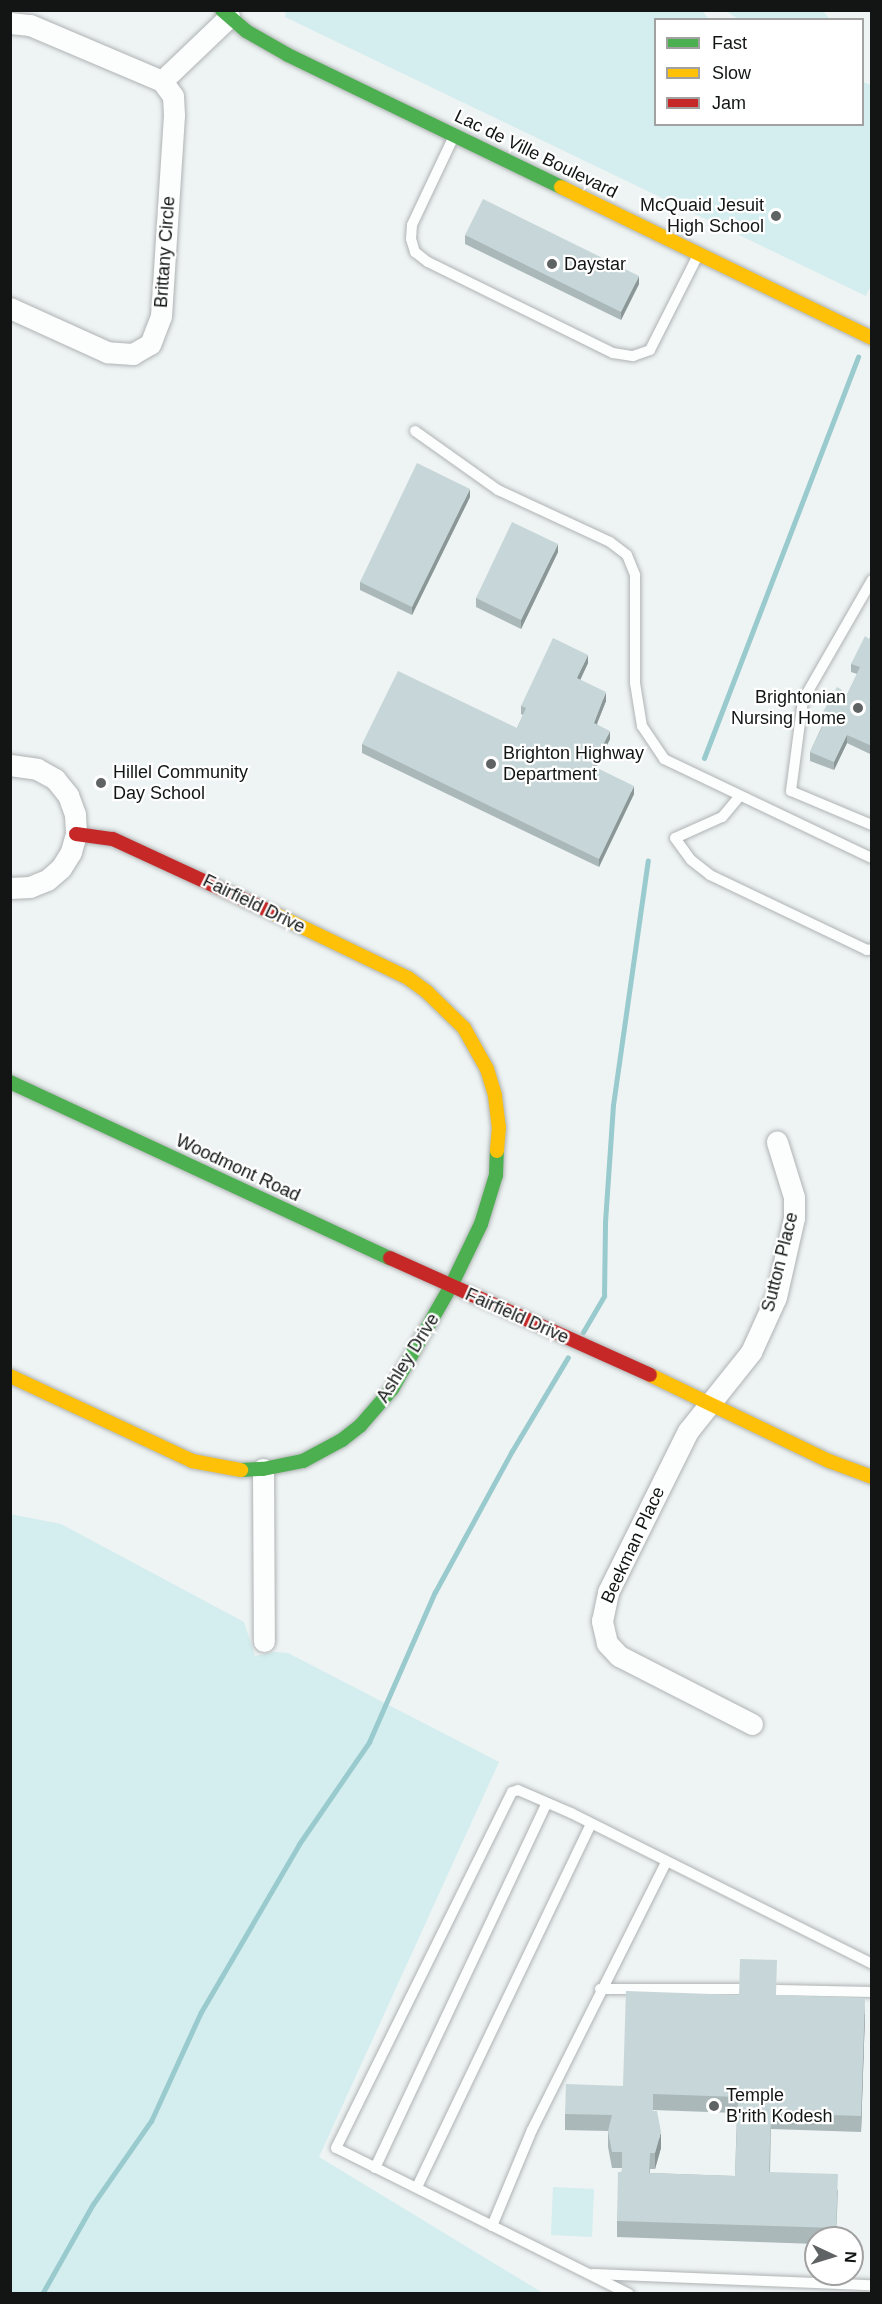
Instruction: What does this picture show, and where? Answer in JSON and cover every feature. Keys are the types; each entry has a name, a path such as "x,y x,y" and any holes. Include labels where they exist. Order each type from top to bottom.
{"street":[{"path":"10,23 30,25 162,81 226,13"},
{"name":"Lac de Ville Boulevard","path":"226,13 266,44 700,252 872,338"},
{"name":"Brittany Circle","path":"10,308 107,352 133,354 150,344 162,316 174,115 173,96 162,81"},
{"path":"10,765 37,769 55,779 68,795 75,814 76,834 66,860 47,880 30,887 10,888"},
{"name":"Fairfield Drive","path":"76,834 113,839 191,873 408,978 434,998 464,1028 487,1069 495,1096 498,1149 491,1198 451,1286 711,1402 829,1461 872,1477"},
{"name":"Woodmont Road","path":"10,1082 451,1286"},
{"name":"Sutton Place","path":"711,1402 751,1352 776,1297 794,1218 794,1197 777,1142"},
{"name":"Ashley Drive","path":"10,1376 192,1461 238,1470 263,1469 303,1461 342,1440 360,1426 377,1408 402,1373 451,1286"},
{"name":"Beekman Place","path":"711,1402 683,1441 608,1592 602,1621 607,1643 619,1656 752,1724"},
{"path":"263,1469 264,1641"}],"lane":[{"path":"454,135 412,225 411,239 415,252 428,262 613,353 633,356 650,350 700,252"},
{"path":"415,431 498,490 610,542 627,555 635,575 635,683 642,726 664,759 739,797 872,858"},
{"path":"872,580 803,700 791,790 872,825"},
{"path":"739,797 722,818 675,838 691,860 710,875 867,950 872,949"},
{"path":"629,2294 336,2148 512,1792 518,1790 591,1824 872,1964"},
{"path":"375,2168 547,1803"},
{"path":"417,2187 591,1824"},
{"path":"492,2226 532,2130 600,1989 666,1862"},
{"path":"600,1989 740,1989"},
{"path":"777,1990 872,1992"},
{"path":"587,2273 872,2285"}],"shaded area":[{"name":"McQuaid Jesuit High School","path":"286,10 702,11 708,18 654,18 654,126 864,126 864,82 871,85 872,283 866,296 285,17"},
{"path":"726,11 823,11 829,18 736,18"},
{"path":"10,1514 61,1524 244,1622 255,1656 275,1652 288,1653 499,1762 319,2157 543,2293 11,2293"},
{"path":"553,2187 594,2189 592,2237 551,2235"}],"building":[{"name":"Daystar","path":"483,199 639,276 621,312 465,235"},
{"path":"417,463 470,489 412,607 360,582"},
{"path":"512,522 558,544 521,620 476,598"},
{"name":"Brightonian Nursing Home","path":"872,635 872,746 847,735 834,762 810,752 826,719 820,717 837,687 842,690 839,698 844,701 860,667 851,664 865,636 869,639"},
{"name":"Brighton Highway Department","path":"553,638 588,655 577,678 606,692 594,723 610,731 593,766 634,786 599,859 362,744 398,671 517,728 526,708 521,706"},
{"name":"Temple B'rith Kodesh","path":"740,1959 777,1960 776,1995 865,1998 861,2116 771,2113 769,2172 838,2174 836,2226 617,2221 618,2172 622,2172 622,2152 612,2152 608,2131 612,2115 565,2114 566,2084 623,2086 626,1991 739,1995","holes":["653,2094 738,2097 735,2176 649,2173 650,2153 655,2153 661,2132 657,2111 653,2111"]}],"waterway":[{"path":"704,758 858,357"},
{"path":"583,1332 604,1296 605,1222 613,1105 648,860"},
{"path":"42,2294 93,2204 151,2121 201,2012 299,1844 369,1742 435,1592 512,1451 568,1357"}],"traffic: fast":[{"path":"222,10 246,31 288,55 561,187"},
{"path":"10,1082 390,1258"},
{"path":"241,1470 263,1469 303,1461 342,1440 360,1426 392,1389 451,1286 481,1224 496,1175 497,1151"}],"traffic: slow":[{"path":"561,187 872,338"},
{"path":"273,913 408,978 427,992 464,1028 487,1069 495,1096 499,1127 497,1151"},
{"path":"650,1375 829,1461 872,1477"},
{"path":"10,1376 192,1461 241,1470"}],"traffic: jam":[{"path":"76,834 113,839 273,913"},
{"path":"390,1258 650,1375"}],"place":[{"name":"McQuaid Jesuit High School","path":"776,216"},
{"name":"Daystar","path":"552,264"},
{"name":"Brightonian Nursing Home","path":"858,708"},
{"name":"Brighton Highway Department","path":"491,764"},
{"name":"Hillel Community Day School","path":"101,783"},
{"name":"Temple B'rith Kodesh","path":"714,2106"}]}
